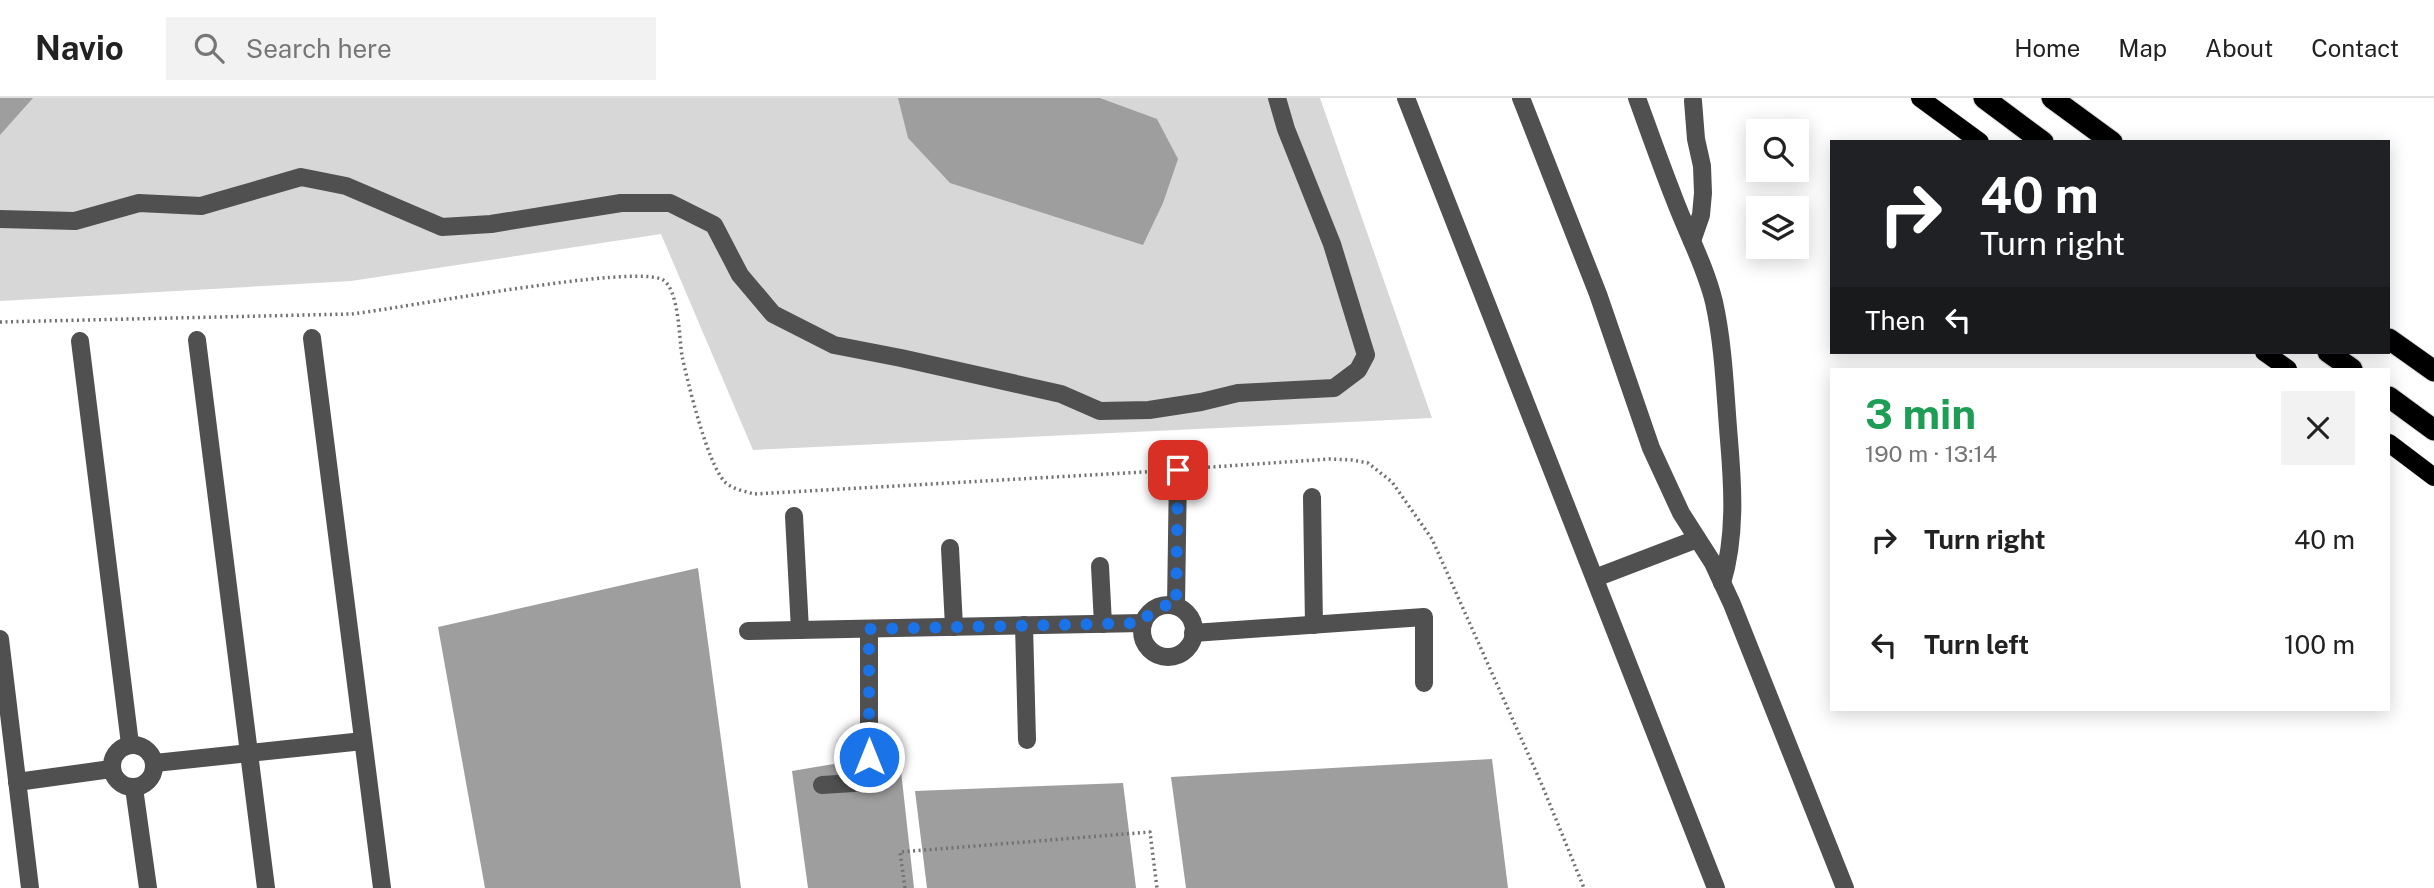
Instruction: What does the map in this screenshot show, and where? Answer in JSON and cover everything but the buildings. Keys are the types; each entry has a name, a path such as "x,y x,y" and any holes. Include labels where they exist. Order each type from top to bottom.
{"highway":[{"path":"1984,98 2040,140"},
{"path":"2052,98 2109,140"},
{"path":"2390,340 2434,371"},
{"path":"2331,354 2351,368"},
{"path":"2390,398 2434,430"}],"main road":[{"path":"1920,98 1977,140"},
{"path":"2267,354 2287,368"},
{"path":"2390,444 2434,477"}],"street":[{"path":"0,219 75,221 139,203 201,206 301,177 346,186 442,227 491,224 621,203 670,203 714,225 740,275 773,313 834,345 1061,394 1100,411 1149,410 1238,393 1335,388 1358,370 1366,355 1332,244 1286,129 1277,98"},
{"path":"1406,98 1716,888"},
{"path":"1521,98 1598,294 1651,448 1681,513 1722,583 1845,888"},
{"path":"1637,98 1674,199 1700,258 1714,302 1723,366 1731,470 1731,537 1722,583"},
{"path":"1692,241 1701,215 1703,193 1693,101"},
{"path":"312,338 382,888"},
{"path":"197,340 266,888"},
{"path":"80,341 130,744"},
{"path":"1176,606 1178,470"},
{"path":"1312,497 1314,625"},
{"path":"794,516 800,630"},
{"path":"1595,578 1697,539"},
{"path":"950,548 954,627"},
{"path":"1100,566 1103,624"},
{"path":"1160,606 1176,606 1189,616 1194,633 1187,649 1180,654 1162,656 1154,653 1143,639 1143,623 1147,615 1160,606"},
{"path":"1194,633 1423,617 1424,683"},
{"path":"748,631 1143,623"},
{"path":"1024,625 1027,740"},
{"path":"822,785 869,782 869,629"},
{"path":"0,639 30,888"},
{"path":"155,762 363,741"},
{"path":"130,744 141,746 150,752 155,762 153,774 146,784 135,788 119,783 111,769 113,758 120,749 130,744"},
{"path":"18,782 111,769"},
{"path":"135,788 148,888"}],"path":[{"path":"0,322 352,314 491,293 641,275 657,276 669,287 678,321 682,355"},
{"path":"905,888 900,852 1150,832 1157,888"}],"shaded area":[{"path":"0,98 1320,98 1432,418 753,450 661,234 351,281 0,301"},
{"path":"0,98 33,98 0,135"},
{"path":"898,98 1100,98 1157,119 1178,159 1163,203 1143,245 950,183 908,138"},
{"path":"698,568 741,888 485,888 438,627"},
{"path":"899,753 914,888 808,888 792,771"},
{"path":"1492,759 1508,888 1186,888 1171,777"},
{"path":"1123,783 1136,888 927,888 915,791"}],"route":[{"path":"869,757 869,629 1143,623 1147,615 1160,606 1176,606 1178,470"}]}
